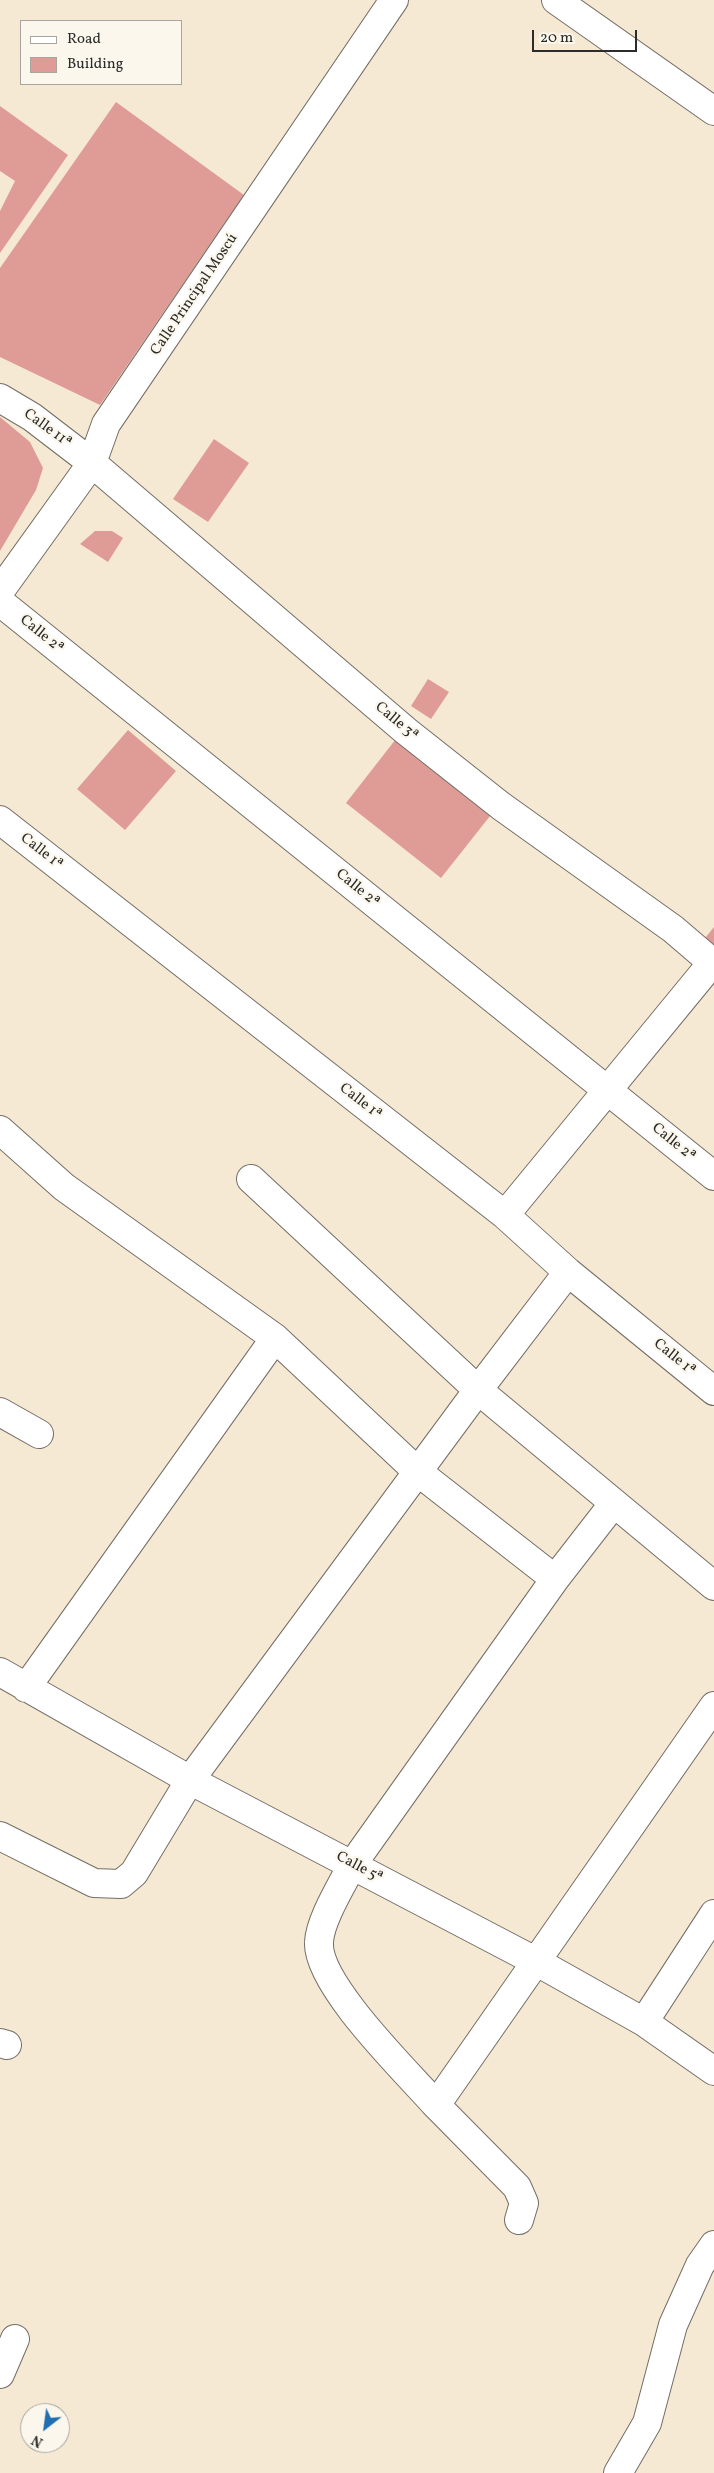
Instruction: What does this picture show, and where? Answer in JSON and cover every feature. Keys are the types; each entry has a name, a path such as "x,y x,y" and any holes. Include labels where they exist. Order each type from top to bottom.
{"street":[{"name":"Calle Principal Moscú","path":"0,592 92,462 106,424 394,0"},
{"path":"556,0 714,111"},
{"name":"Calle 11ª","path":"0,398 32,417 92,462"},
{"name":"Calle 3ª","path":"92,462 406,731 501,806 673,929 713,964"},
{"name":"Calle 2ª","path":"0,602 714,1176"},
{"name":"Calle 1ª","path":"0,820 505,1215 568,1272 714,1391"},
{"path":"505,1215 713,964"},
{"path":"0,1130 64,1188 275,1338 418,1472 555,1579"},
{"path":"251,1179 478,1390 714,1586"},
{"path":"0,1836 94,1883 121,1884 134,1873 190,1780 478,1390 568,1272"},
{"path":"26,1688 275,1338"},
{"path":"0,1412 39,1434"},
{"path":"519,2220 524,2203 518,2186 436,2105 343,2000 328,1976 319,1943 327,1914 352,1864 555,1579 614,1503"},
{"name":"Calle 5ª","path":"0,1672 190,1780 537,1962 644,2022 714,2070"},
{"path":"436,2105 714,1706"},
{"path":"644,2022 714,1914"},
{"path":"618,2473 647,2422 673,2325 709,2262"},
{"path":"0,2374 15,2339"}],"building":[{"path":"116,102 244,195 100,405 0,357 0,268"},
{"path":"0,106 68,155 0,253 0,211 15,181 0,171"},
{"path":"0,417 30,442 43,468 36,490 0,551"},
{"path":"214,439 249,463 208,522 173,499"},
{"path":"95,531 112,531 123,538 108,562 80,544"},
{"path":"428,679 449,692 431,719 411,706"},
{"path":"128,730 176,771 125,830 77,789"},
{"path":"399,735 494,811 441,878 346,803"},
{"path":"714,927 714,953 701,943"}]}
